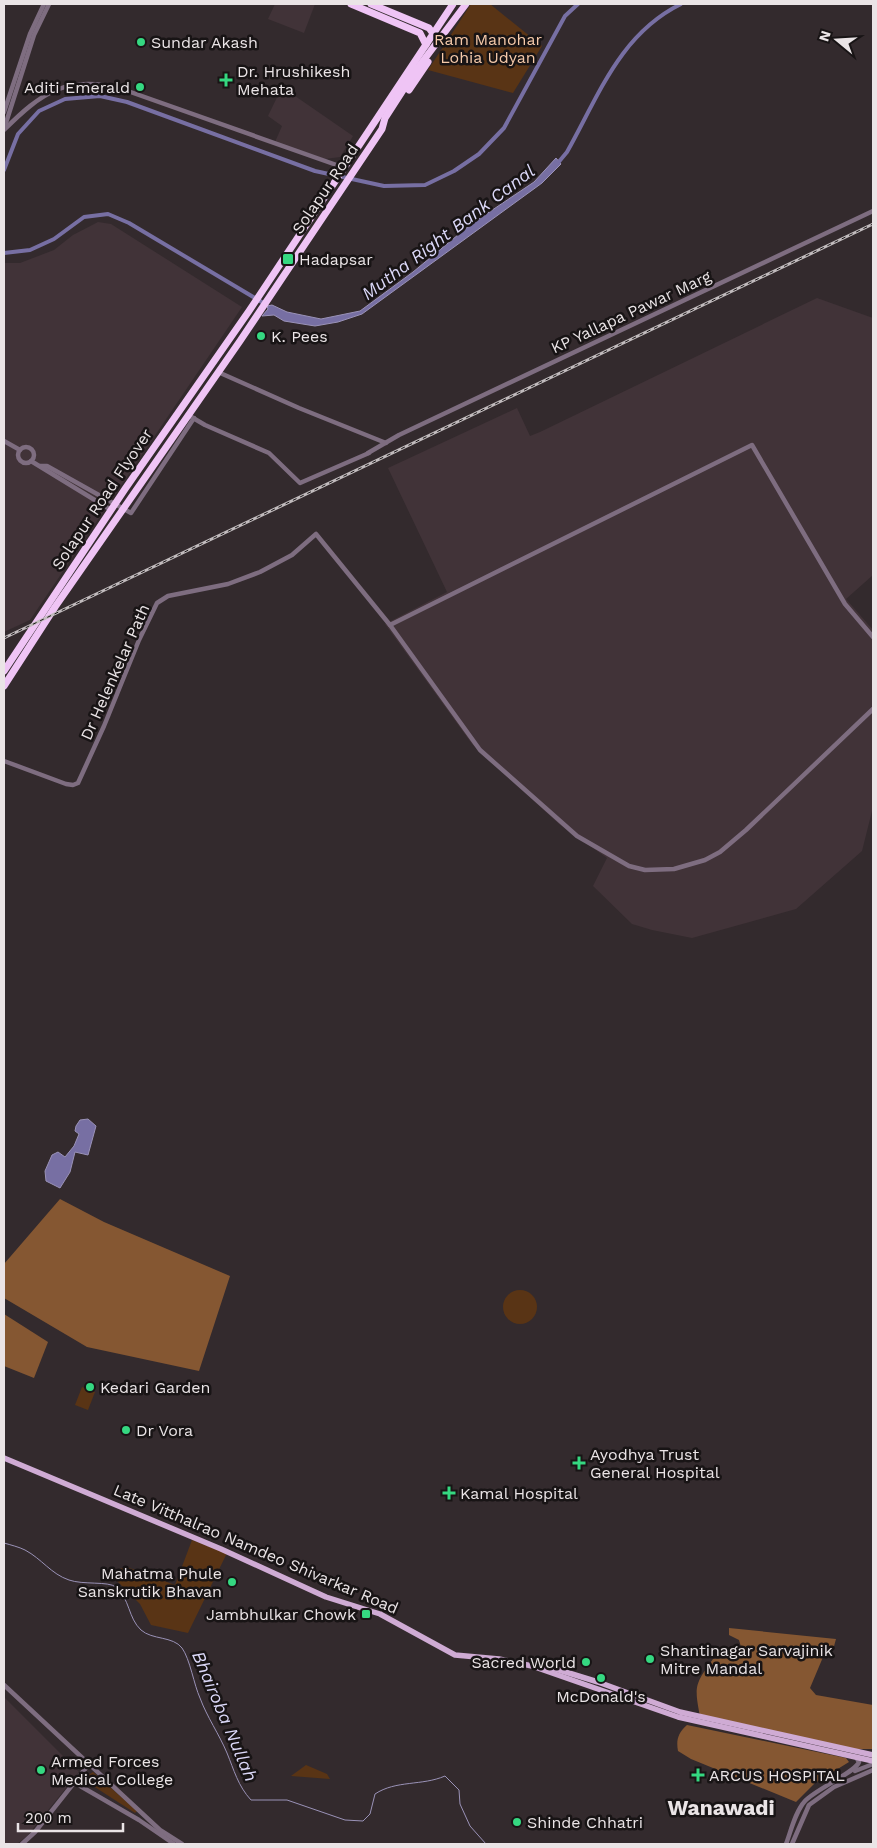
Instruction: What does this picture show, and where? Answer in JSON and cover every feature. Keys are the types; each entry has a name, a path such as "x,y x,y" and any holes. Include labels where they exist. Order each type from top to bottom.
{"highway":[{"path":"351,4 371,7 420,33 437,35"},
{"path":"360,4 437,35"},
{"path":"379,4 426,22 440,22"},
{"name":"Solapur Road","path":"189,417 382,129 385,118 431,50 440,22 453,4"},
{"path":"382,129 433,54 437,35 461,4"},
{"name":"Solapur Road","path":"226,344 425,45 466,4"},
{"path":"411,29 415,18"},
{"path":"420,33 425,45 430,46 431,50"},
{"name":"Solapur Road Flyover","path":"4,671 111,510 226,344"},
{"name":"Solapur Road Flyover","path":"4,686 55,607 189,417"}],"main road":[{"name":"Late Vitthalrao Namdeo Shivarkar Road","path":"4,1456 226,1547 343,1601 380,1612 457,1652 548,1666 680,1712 873,1755"},
{"name":"Late Vitthalrao Namdeo Shivarkar Road","path":"4,1456 221,1549 326,1597 380,1614 455,1654 499,1659 532,1666 678,1717 873,1762"}],"street":[{"path":"4,112 30,34 44,4"},
{"path":"4,129 34,35 49,4"},
{"path":"4,129 41,96 79,84 99,84 122,89 342,169"},
{"name":"KP Yallapa Pawar Marg","path":"189,417 269,453 300,483 368,453 873,211"},
{"path":"218,372 284,402 386,443"},
{"path":"40,466 47,466 131,513 189,417"},
{"path":"4,441 20,450"},
{"path":"873,637 845,604 752,444 390,625 469,737 499,768 577,836 618,861 644,870 674,869 705,860 720,852 873,709"},
{"path":"31,461 34,455 32,450 26,447 20,450 18,454 21,461 31,461 111,510"},
{"name":"Dr Helenkelar Path","path":"4,761 66,784 73,785 78,783 104,726 139,640 157,604 168,596 228,584 260,572 292,555 316,534 390,625"},
{"path":"4,1685 160,1830 182,1844"},
{"path":"849,1773 858,1765 856,1757"},
{"path":"786,1844 800,1807 805,1801 831,1782 873,1762"},
{"path":"22,1844 35,1832 89,1764"},
{"path":"792,1844 809,1805 834,1787 873,1770"},
{"path":"75,1783 140,1820 174,1844"}],"shaded area":[{"path":"275,4 315,4 304,33 268,19"},
{"path":"282,87 353,136 340,157 325,159 275,142 282,126 268,116"},
{"path":"556,158 561,164 542,183 362,314 338,322 315,326 284,321 274,315 262,316 268,309 267,306 272,305 287,312 321,319 360,311 413,272 470,225 534,182"},
{"path":"98,222 111,224 242,307 30,620 4,632 4,263 20,263 54,250 73,235"},
{"path":"817,298 873,318 873,575 846,599 873,630 873,807 862,851 796,909 692,938 652,930 632,924 593,886 607,858 559,824 472,744 385,624 447,592 388,468 517,408 530,436"},
{"path":"88,1119 96,1126 88,1155 75,1152 70,1172 60,1188 46,1181 45,1171 52,1155 58,1152 65,1157 74,1146 79,1134 75,1131 76,1126 80,1120"},
{"path":"60,1199 104,1222 230,1276 199,1371 87,1347 4,1298 4,1264"},
{"path":"4,1314 48,1342 34,1378 4,1366"},
{"path":"729,1628 836,1639 833,1650 826,1650 810,1688 816,1695 873,1705 873,1749 855,1749 700,1716 697,1698 699,1680 713,1659 733,1658 741,1647 739,1640 729,1635"},
{"name":"Armed Forces Medical College","path":"4,1697 79,1772 27,1836 17,1844 4,1844"},
{"path":"687,1725 846,1758 849,1762 815,1783 796,1802 691,1759 678,1751 678,1737"}],"green space":[{"name":"Ram Manohar Lohia Udyan","path":"471,4 490,4 542,46 513,93 428,70"},
{"path":"520,1290 527,1291 532,1295 536,1300 536,1314 532,1319 527,1323 520,1324 513,1323 508,1319 504,1314 503,1307 504,1300 508,1295 513,1291"},
{"path":"82,1387 95,1392 88,1410 75,1405"},
{"path":"192,1540 227,1553 188,1633 151,1625 140,1604 108,1572 127,1567 175,1585"},
{"path":"306,1765 327,1774 330,1779 291,1776"},
{"path":"93,1772 137,1811 135,1813 87,1782 87,1776"}],"waterway":[{"path":"4,170 18,134 39,111 65,99 100,96 127,102 315,171 384,186 425,185 454,171 479,154 504,128 565,16 578,4"},
{"name":"Mutha Right Bank Canal","path":"557,164 567,152 601,88 627,49 642,32 660,17 681,4"},
{"name":"Mutha Right Bank Canal","path":"4,253 30,250 54,239 84,217 108,214 129,223 265,304"},
{"name":"Bhairoba Nullah","path":"4,1543 25,1550 57,1574 69,1580 107,1584 116,1587 124,1597 134,1620 141,1630 178,1644 182,1648 203,1705 240,1783 251,1800 287,1800 345,1820 363,1821 370,1814 375,1794 392,1787 445,1776 459,1790 460,1804 470,1826 486,1844"}],"railway":[{"path":"4,638 873,224"}],"place":[{"name":"Sundar Akash","path":"141,42"},
{"name":"Dr. Hrushikesh Mehata","path":"226,80"},
{"name":"Aditi Emerald","path":"140,87"},
{"name":"Hadapsar","path":"288,259"},
{"name":"K. Pees","path":"261,336"},
{"name":"Kedari Garden","path":"90,1387"},
{"name":"Dr Vora","path":"126,1430"},
{"name":"Ayodhya Trust General Hospital","path":"579,1463"},
{"name":"Kamal Hospital","path":"449,1493"},
{"name":"Mahatma Phule Sanskrutik Bhavan","path":"232,1582"},
{"name":"Jambhulkar Chowk","path":"366,1614"},
{"name":"Shantinagar Sarvajinik Mitre Mandal","path":"650,1659"},
{"name":"Sacred World","path":"586,1662"},
{"name":"McDonald's","path":"601,1678"},
{"name":"Armed Forces Medical College","path":"41,1770"},
{"name":"ARCUS HOSPITAL","path":"698,1775"},
{"name":"Shinde Chhatri","path":"517,1822"}],"district":[{"name":"Wanawadi","path":"721,1807"}]}
